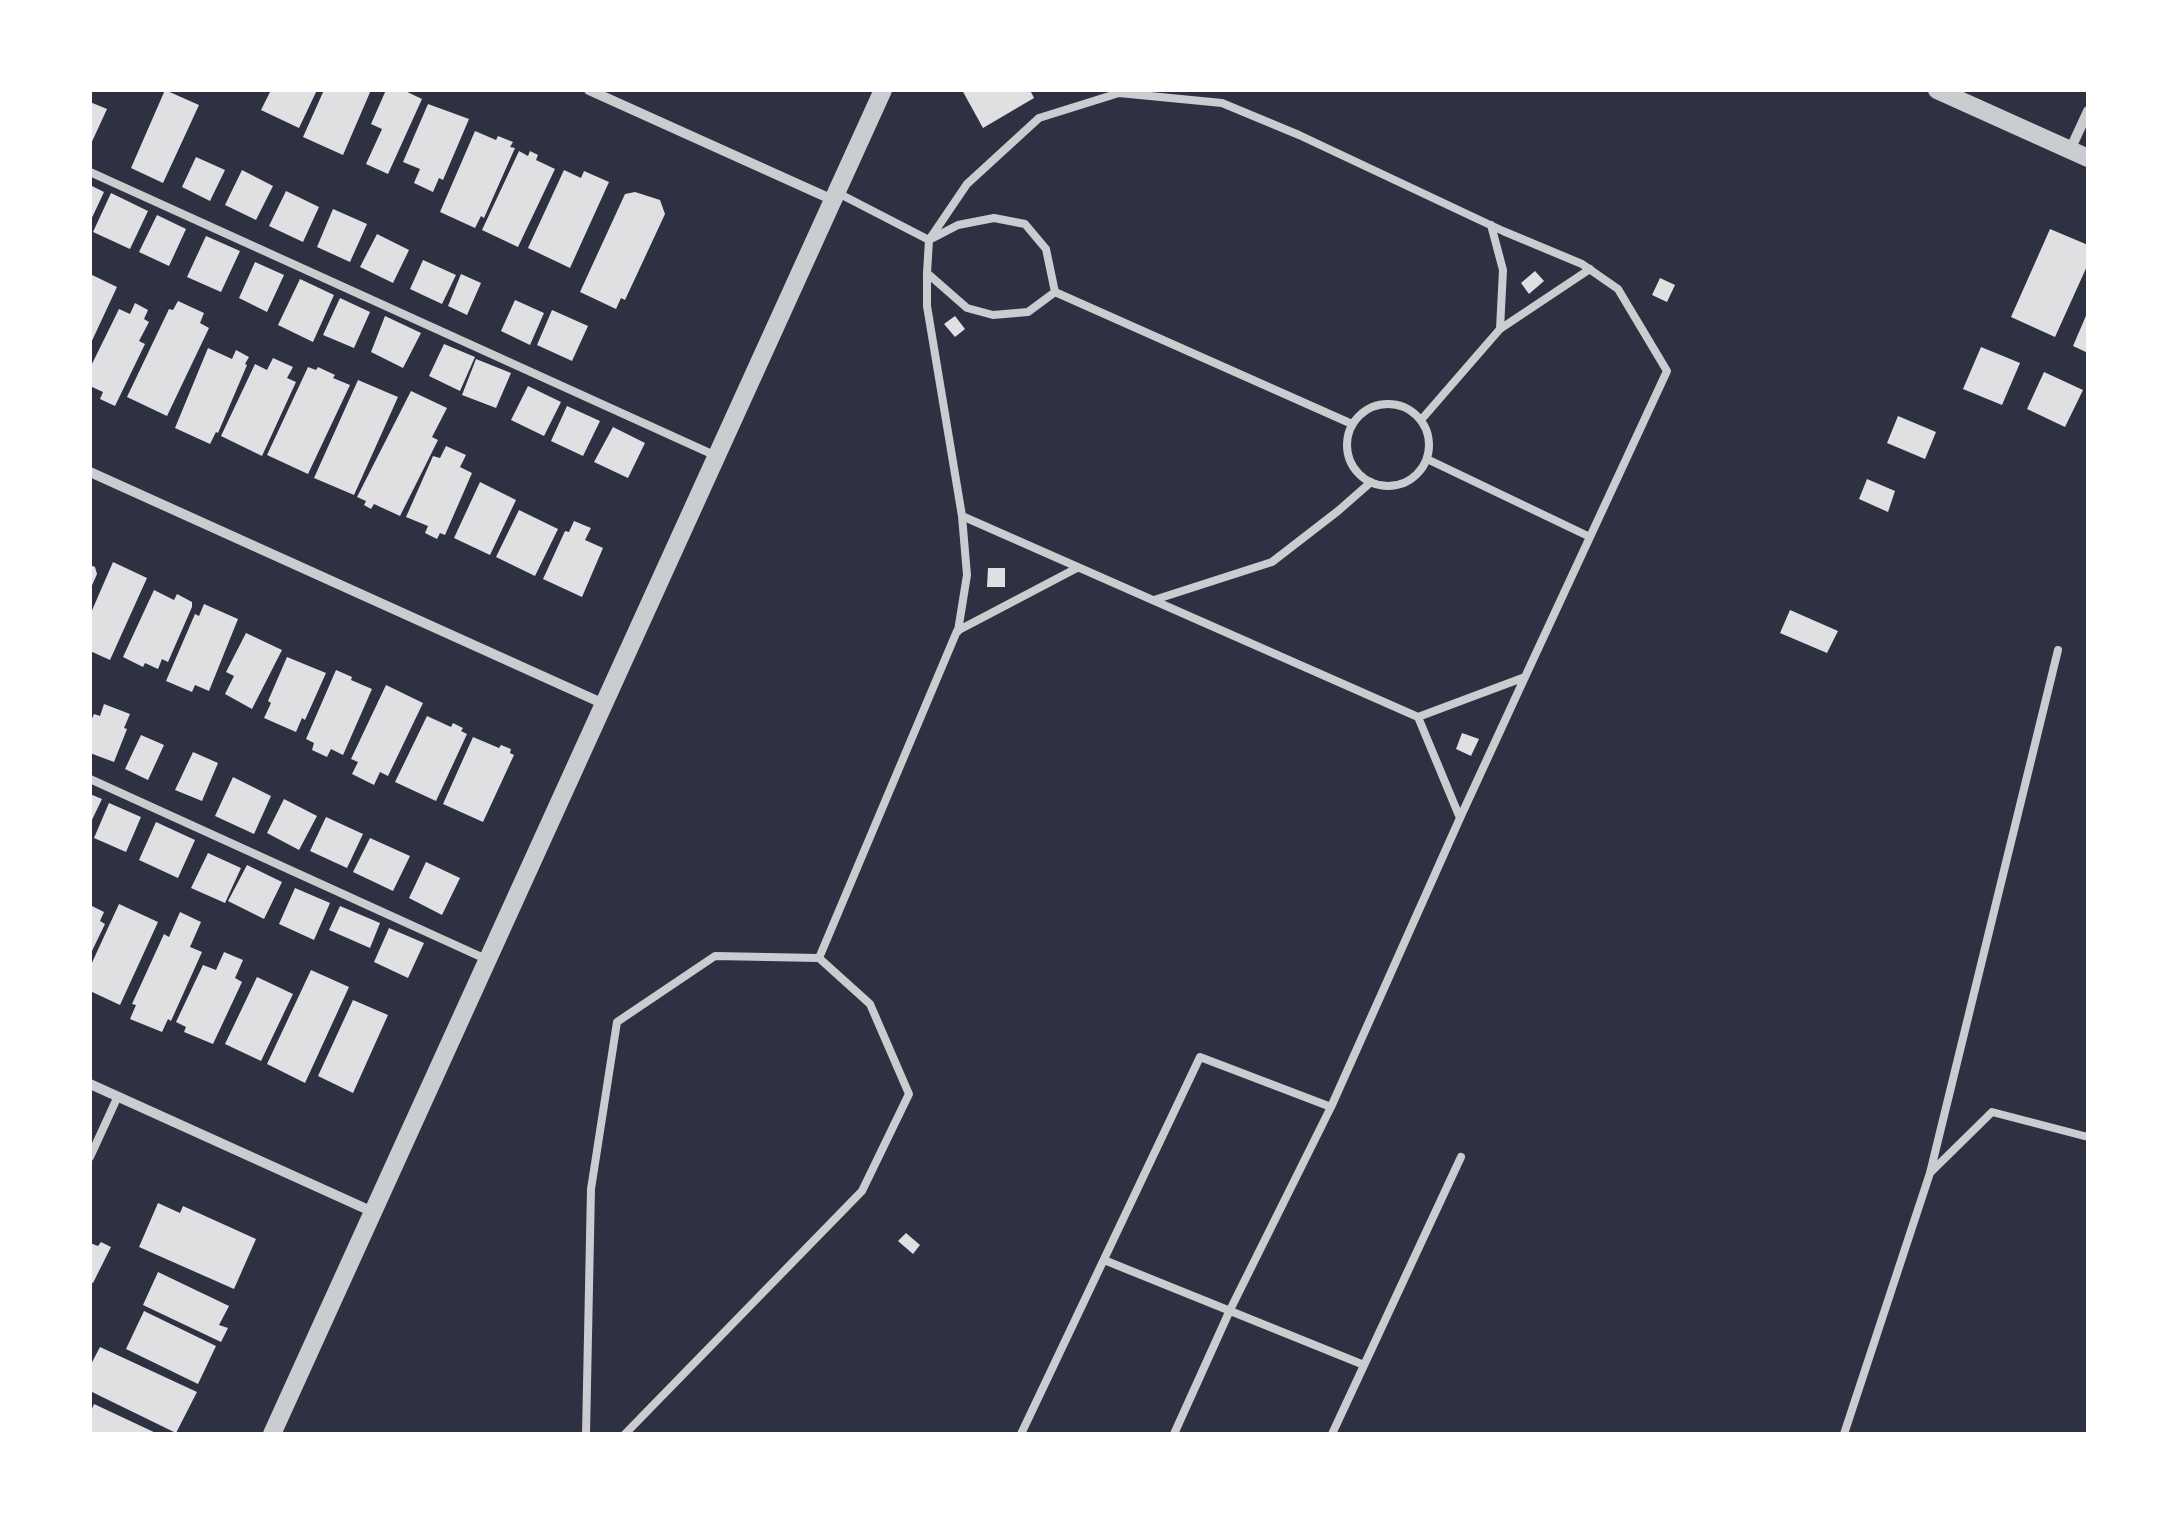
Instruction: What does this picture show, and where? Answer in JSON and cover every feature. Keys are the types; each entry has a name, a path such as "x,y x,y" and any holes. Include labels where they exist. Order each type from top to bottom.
{"street":[{"path":"590,90 835,196"},
{"path":"272,1434 883,90"},
{"path":"1937,90 2088,158"},
{"path":"2070,150 2088,110"},
{"path":"90,472 604,704"},
{"path":"90,1084 373,1212"}],"lane":[{"path":"819,958 958,631 967,575 962,516 927,306 929,240 967,184 1039,118 1118,92 1222,103 1582,264 1618,289 1667,370 1331,1106 1230,1310 1174,1434"},
{"path":"90,172 717,456"},
{"path":"835,196 929,240"},
{"path":"929,240 958,226 994,218 1024,224 1046,249 1054,292"},
{"path":"1490,225 1503,270 1500,329"},
{"path":"1422,420 1500,329 1590,269"},
{"path":"927,273 967,308 992,315 1028,312 1054,292"},
{"path":"1054,292 1352,424"},
{"path":"1386,404 1411,410 1428,432 1427,459 1420,471 1398,486 1371,482 1351,464 1347,437 1352,424 1372,407 1386,404"},
{"path":"1427,459 1590,536"},
{"path":"1153,600 1272,562 1371,482"},
{"path":"962,516 1418,717 1460,818"},
{"path":"958,631 1078,567"},
{"path":"1844,1434 1930,1173 2058,650"},
{"path":"1418,717 1525,677"},
{"path":"90,779 488,960"},
{"path":"586,1434 591,1189 617,1022 715,956 819,958 870,1004 910,1094 862,1190 625,1434"},
{"path":"1021,1434 1200,1057 1331,1106"},
{"path":"90,1157 118,1096"},
{"path":"1930,1173 1992,1112 2088,1137"},
{"path":"1332,1434 1461,1157"},
{"path":"1104,1260 1364,1365"}],"building":[{"path":"165,90 199,105 163,183 131,168"},
{"path":"271,90 317,90 299,128 261,110"},
{"path":"324,90 371,90 343,155 303,137"},
{"path":"386,90 403,90 422,99 388,174 366,164 382,129 371,124"},
{"path":"962,90 1030,90 1034,98 983,128"},
{"path":"90,102 107,109 90,146"},
{"path":"428,104 469,119 443,180 439,178 433,192 414,183 420,169 403,162"},
{"path":"475,131 513,142 510,147 515,148 484,218 481,216 475,228 440,212"},
{"path":"519,151 528,156 530,151 538,155 536,160 555,169 518,247 482,230"},
{"path":"196,157 225,170 210,201 182,187"},
{"path":"242,170 273,186 256,220 225,205"},
{"path":"564,170 581,178 584,171 609,182 570,268 528,248"},
{"path":"90,185 104,192 90,222"},
{"path":"286,191 319,207 303,242 269,226"},
{"path":"635,192 660,200 665,214 625,300 621,298 616,309 580,292 625,194"},
{"path":"111,193 148,211 130,249 93,232"},
{"path":"333,209 367,224 350,262 317,247"},
{"path":"157,215 186,229 169,266 139,252"},
{"path":"2050,229 2088,245 2088,264 2055,337 2011,317"},
{"path":"377,234 409,250 393,283 360,267"},
{"path":"206,236 240,251 221,292 187,277"},
{"path":"423,260 456,275 442,304 410,289"},
{"path":"255,262 284,275 267,312 239,298"},
{"path":"1535,271 1544,281 1529,294 1521,283"},
{"path":"90,274 117,287 90,345"},
{"path":"461,274 481,283 467,315 448,306"},
{"path":"1660,278 1675,285 1667,302 1652,295"},
{"path":"300,279 334,295 313,342 278,325"},
{"path":"340,298 370,312 354,348 323,335"},
{"path":"515,300 544,313 530,345 501,331"},
{"path":"178,301 204,313 200,323 209,328 167,416 127,397 169,309 173,310"},
{"path":"135,303 148,310 144,319 149,322 139,341 145,344 115,406 100,399 103,392 90,386 90,368 119,309 130,314"},
{"path":"552,310 588,326 572,361 537,345"},
{"path":"2088,311 2088,353 2073,346"},
{"path":"385,316 421,333 403,368 371,352"},
{"path":"955,316 965,329 955,337 944,324"},
{"path":"444,344 475,357 460,391 429,376"},
{"path":"1981,347 2020,363 2002,405 1963,389"},
{"path":"208,348 232,359 236,350 249,357 210,444 175,428"},
{"path":"273,358 293,367 287,378 296,382 262,456 221,436 255,364 267,370"},
{"path":"476,359 511,373 496,408 462,395"},
{"path":"308,367 318,367 350,385 308,474 267,455"},
{"path":"2044,372 2083,390 2065,427 2027,409"},
{"path":"358,380 398,397 354,495 314,478"},
{"path":"528,386 561,402 544,436 511,420"},
{"path":"411,391 447,408 432,437 438,440 400,516 374,504 371,509 357,497"},
{"path":"567,406 600,421 583,456 551,441"},
{"path":"1898,416 1936,432 1925,459 1887,443"},
{"path":"613,427 645,443 628,478 594,462"},
{"path":"446,446 466,455 460,467 472,473 445,535 440,533 437,539 425,533 428,526 406,517 433,456 440,458"},
{"path":"1867,479 1895,491 1888,512 1859,499"},
{"path":"480,482 516,500 490,555 454,538"},
{"path":"519,510 558,529 535,576 496,557"},
{"path":"574,521 591,528 585,540 603,548 582,597 543,579 565,531 569,532"},
{"path":"113,562 147,578 110,660 90,651 90,615"},
{"path":"90,565 97,574 90,590"},
{"path":"988,568 1005,568 1005,587 987,587"},
{"path":"154,590 174,600 177,594 192,602 168,662 162,659 158,669 123,657"},
{"path":"204,604 238,619 209,691 195,685 192,692 166,681 195,614 199,616"},
{"path":"1790,610 1838,631 1827,653 1780,633"},
{"path":"246,633 282,650 252,709 225,694 234,676 226,672"},
{"path":"287,657 326,673 296,732 264,718"},
{"path":"336,670 372,689 343,755 331,749 327,757 312,750 314,743 306,739"},
{"path":"386,685 423,703 388,776 380,772 374,785 352,774 358,762 351,759"},
{"path":"104,704 130,714 114,762 90,753 90,723 94,714 100,716"},
{"path":"427,716 451,727 453,723 467,734 436,801 395,782"},
{"path":"1462,733 1479,739 1471,756 1456,749"},
{"path":"141,735 164,745 148,780 125,769"},
{"path":"473,737 511,749 514,755 483,822 443,804"},
{"path":"193,752 218,763 202,801 175,790"},
{"path":"233,777 271,796 254,834 215,816"},
{"path":"90,794 102,799 90,824"},
{"path":"284,799 317,816 299,850 267,833"},
{"path":"109,803 141,817 126,852 94,838"},
{"path":"326,817 363,834 347,868 310,851"},
{"path":"156,822 195,840 178,878 139,860"},
{"path":"370,838 410,856 393,891 353,872"},
{"path":"208,853 241,868 225,903 191,888"},
{"path":"426,862 460,878 442,915 409,898"},
{"path":"247,865 282,882 264,919 228,901"},
{"path":"295,888 330,903 314,940 279,924"},
{"path":"119,904 158,922 120,1005 90,991 90,967"},
{"path":"90,905 104,912 100,921 105,924 90,955"},
{"path":"340,906 380,923 370,948 329,930"},
{"path":"180,912 201,922 190,947 202,952 171,1021 168,1019 162,1032 130,1019 136,1005 132,1004 164,934 169,937"},
{"path":"389,928 424,943 408,978 374,962"},
{"path":"224,952 243,960 235,978 242,982 213,1044 184,1032 186,1027 176,1022 203,965 216,970"},
{"path":"311,970 349,987 305,1083 267,1064"},
{"path":"257,977 293,994 261,1061 225,1044"},
{"path":"353,1000 388,1015 353,1093 318,1076"},
{"path":"158,1203 180,1213 183,1206 256,1239 234,1289 139,1247"},
{"path":"906,1233 920,1245 913,1254 898,1241"},
{"path":"101,1242 111,1247 93,1283 90,1243 98,1246"},
{"path":"158,1272 229,1306 219,1325 228,1328 221,1342 143,1305"},
{"path":"144,1311 216,1346 198,1384 126,1349"},
{"path":"100,1347 197,1392 176,1433 90,1391 90,1366"},
{"path":"94,1404 158,1434 90,1434"}]}
